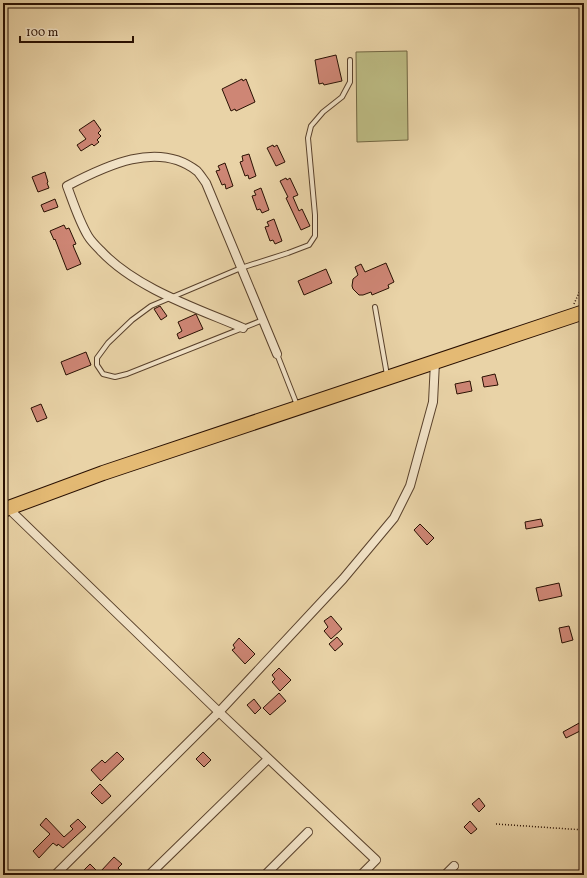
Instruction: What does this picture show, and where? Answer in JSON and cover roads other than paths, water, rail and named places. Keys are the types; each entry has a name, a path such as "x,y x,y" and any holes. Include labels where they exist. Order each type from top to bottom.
{"highway":[{"path":"6,509 103,472 435,362 579,308"}],"street":[{"path":"243,328 172,297 131,276 107,258 88,237 67,186 119,162 150,156 170,158 186,164 198,171 206,183 277,354"},
{"path":"55,875 218,712 343,579 394,518 410,486 433,402 435,362"},
{"path":"6,509 218,712 376,860 360,875"},
{"path":"149,875 268,759"},
{"path":"265,875 308,832"},
{"path":"445,875 454,866"}],"lane":[{"path":"263,320 127,374 115,377 103,374 97,365 97,358 108,342 132,320 151,306 241,268 309,245 315,236 315,216 308,138 311,126 323,112 342,97 350,82 350,60"},
{"path":"375,307 388,378"},
{"path":"277,354 298,407"}]}
